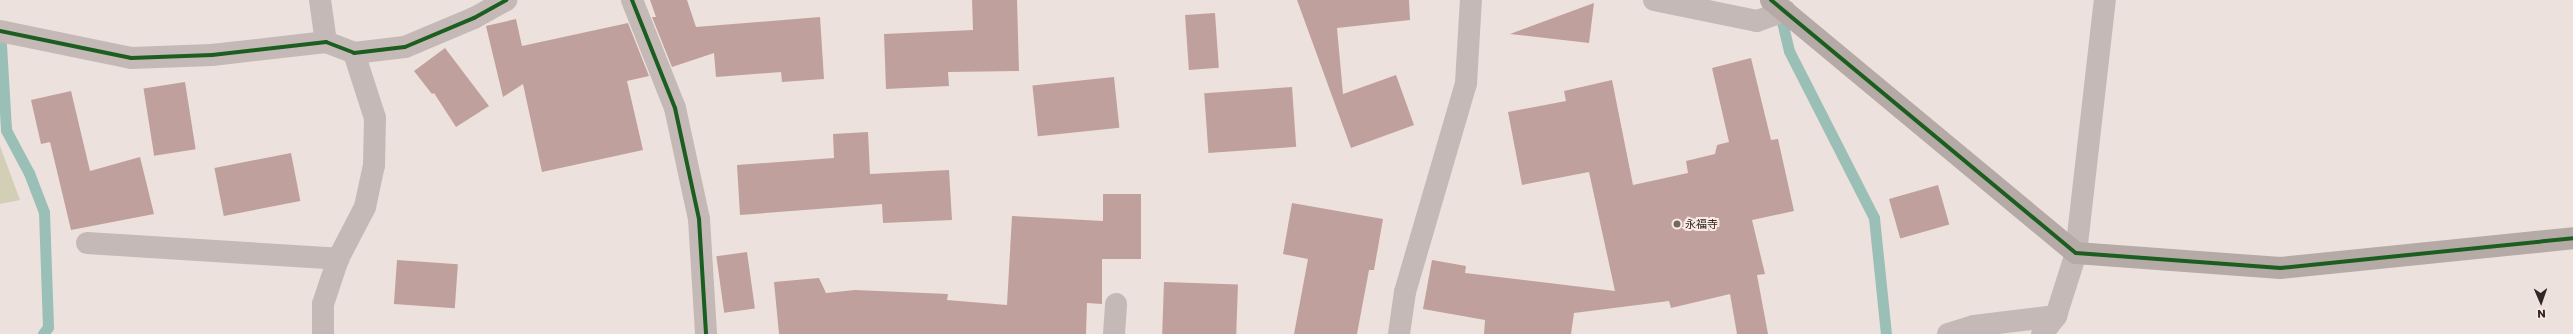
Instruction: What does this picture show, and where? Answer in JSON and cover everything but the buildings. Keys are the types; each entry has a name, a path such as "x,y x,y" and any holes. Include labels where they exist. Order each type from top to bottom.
{"street":[{"path":"320,0 326,42"},
{"path":"0,31 131,58 212,55 326,42 354,53 406,47 473,9 506,0"},
{"path":"632,0 676,115 699,219 706,334"},
{"path":"1399,334 1405,292 1466,83 1471,0"},
{"path":"1654,0 1757,21 1778,6 2076,253 2280,268 2573,238"},
{"path":"2042,334 2056,316 2076,253 2105,0"},
{"path":"323,334 323,304 338,259 365,208 374,165 375,118 354,53"},
{"path":"87,243 338,259"},
{"path":"1114,334 1116,304"},
{"path":"1948,334 1974,326 2056,316"}],"shaded area":[{"path":"0,146 20,200 0,204"}],"waterway":[{"path":"1779,9 1789,51 1874,218 1886,334"},
{"path":"0,28 6,130 29,173 44,212 48,327 43,334"}],"cycle path":[{"path":"0,31 131,58 212,55 326,42 354,53 405,47 474,18 506,0"},
{"path":"632,0 675,108 699,219 706,334"},
{"path":"1771,0 2076,253 2280,268 2573,238"}],"place":[{"name":"永福寺","path":"1677,224"}]}
